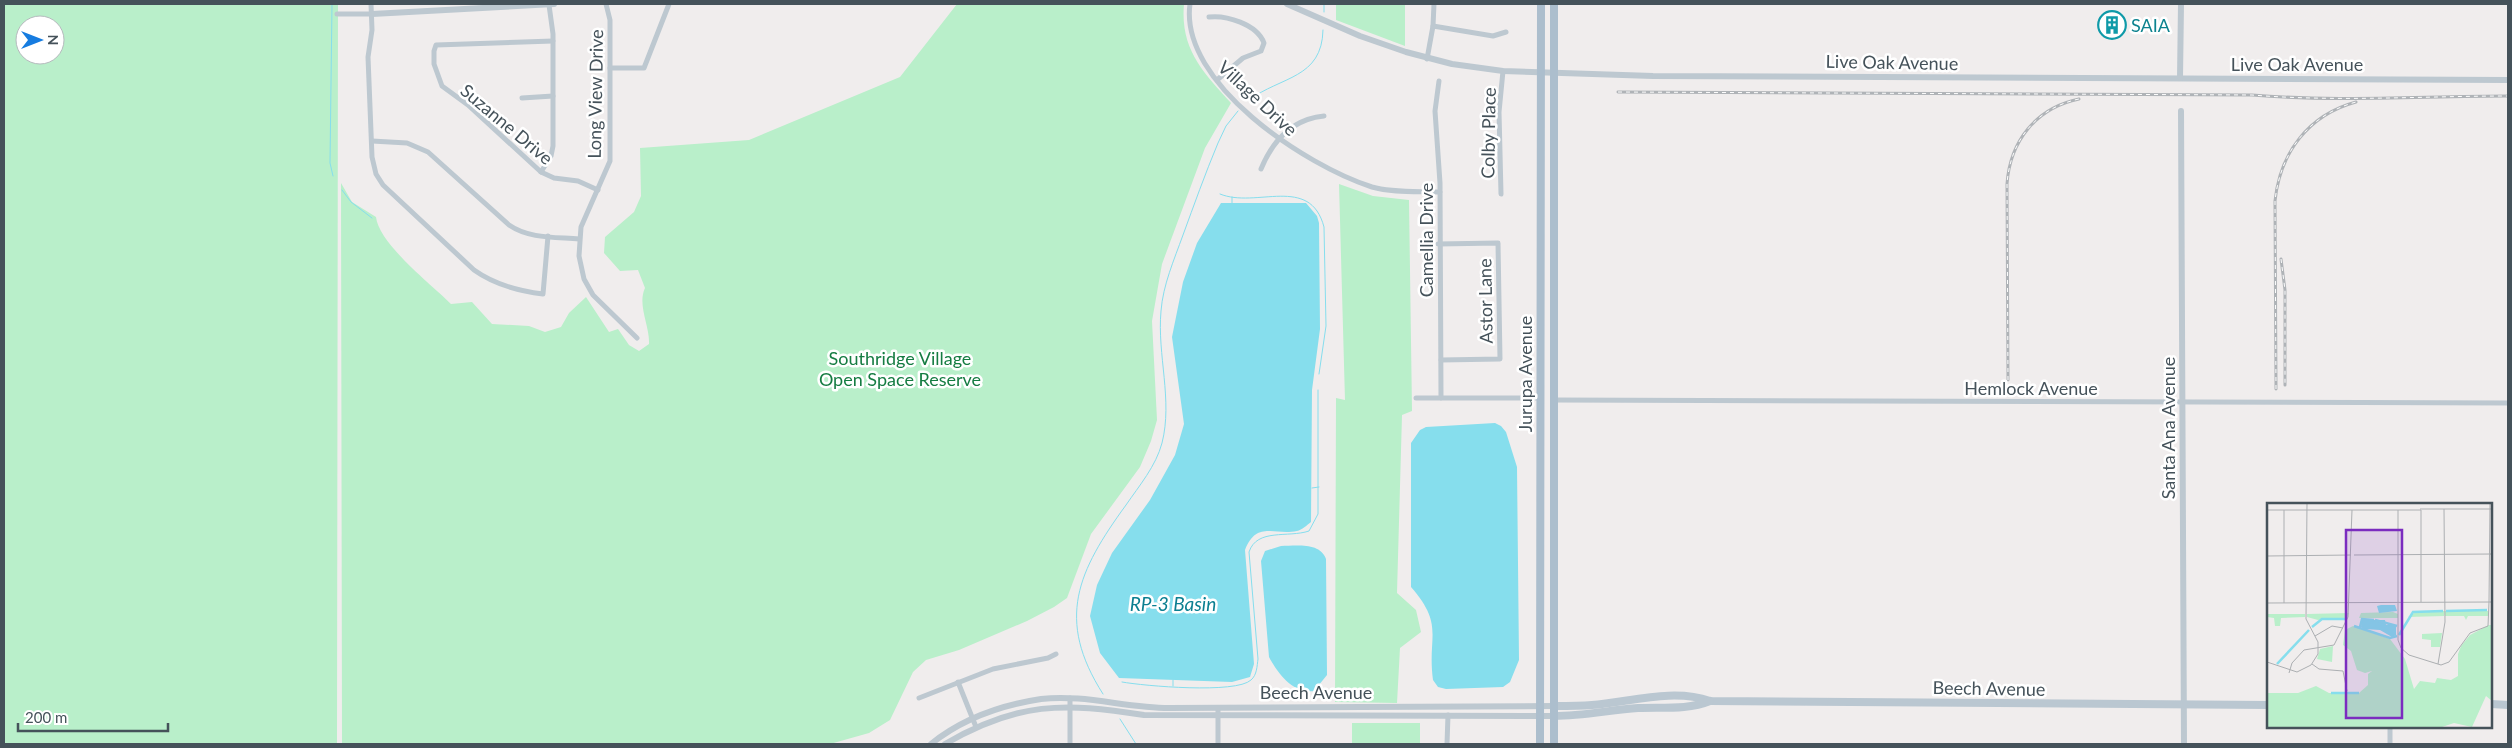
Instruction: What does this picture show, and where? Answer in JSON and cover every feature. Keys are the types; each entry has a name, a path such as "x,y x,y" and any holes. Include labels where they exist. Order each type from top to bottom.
{"main road":[{"name":"Jurupa Avenue","path":"1540,744 1541,4"},
{"name":"Jurupa Avenue","path":"1554,4 1554,744"},
{"name":"Beech Avenue","path":"1554,706 1593,705 1647,697 1697,696 1710,701 2267,705"},
{"name":"Beech Avenue","path":"1554,716 1592,715 1636,708 1697,706 1710,701"},
{"path":"2492,704 2508,705"}],"street":[{"path":"371,4 372,36 368,57 372,141 374,170 383,185 474,270 505,287 543,294 548,236"},
{"path":"338,14 372,14 552,4 553,151 541,172"},
{"name":"Long View Drive","path":"606,4 610,18 610,161 584,220 579,239 580,267 590,292 637,338"},
{"path":"610,68 644,68 669,4"},
{"name":"Village Drive","path":"1190,4 1190,28 1196,49 1205,66 1246,110 1279,139 1319,164 1370,186 1389,190 1440,192"},
{"name":"Live Oak Avenue","path":"1287,4 1382,45 1427,58 1503,71 1653,76 2508,80"},
{"path":"1427,58 1433,26 1434,4"},
{"path":"2180,78 2181,4"},
{"path":"1209,17 1218,16 1239,22 1261,37 1264,43 1261,51 1243,58 1217,80"},
{"path":"1433,26 1493,36 1506,32"},
{"name":"Suzanne Drive","path":"553,41 436,45 434,64 442,86 468,105 541,172 554,178 583,183 598,190"},
{"name":"Colby Place","path":"1501,194 1499,112 1503,71"},
{"name":"Camellia Drive","path":"1439,81 1435,111 1440,192 1438,244 1441,398"},
{"path":"522,98 553,96"},
{"name":"Santa Ana Avenue","path":"2181,111 2184,744"},
{"path":"1261,169 1279,139 1298,123 1312,117 1324,116"},
{"path":"372,141 406,143 428,152 511,227 527,234 579,239"},
{"name":"Astor Lane","path":"1438,244 1498,242 1500,359 1441,360"},
{"path":"1416,398 1540,398"},
{"name":"Hemlock Avenue","path":"1553,400 2508,403"},
{"path":"919,698 993,669 1048,658 1056,654"},
{"path":"958,682 976,726"},
{"path":"1070,698 1070,744"},
{"name":"Beech Avenue","path":"931,744 973,719 1023,702 1070,698 1142,707 1554,706"},
{"name":"Beech Avenue","path":"945,744 976,726 1017,712 1070,706 1144,715 1554,716"},
{"path":"1218,708 1218,744"},
{"path":"1447,744 1448,716"},
{"path":"2390,728 2390,744"}],"green space":[{"path":"4,4 338,4 337,744 4,744"},
{"name":"Southridge Village Open Space Reserve","path":"957,4 1184,4 1184,20 1190,47 1211,81 1231,103 1205,148 1162,264 1152,321 1157,420 1151,441 1140,467 1091,534 1067,598 1027,621 959,650 926,660 913,672 890,720 869,733 830,744 342,744 341,183 352,202 376,217 379,228 396,251 451,304 472,302 492,324 529,326 545,332 561,327 569,313 586,297 609,332 618,329 629,345 639,351 649,344 642,301 645,288 638,270 620,271 604,253 605,237 634,212 641,196 640,148 749,140 900,77"},
{"path":"1336,4 1405,4 1405,46 1336,20"},
{"path":"1339,184 1373,196 1409,200 1412,411 1402,415 1397,593 1416,610 1421,632 1400,648 1397,703 1335,702 1336,398 1345,400"},
{"path":"1352,723 1420,723 1420,744 1352,744"}],"water":[{"name":"RP-3 Basin","path":"1221,203 1306,203 1317,216 1319,223 1320,329 1312,390 1311,522 1303,529 1297,531 1261,532 1255,535 1245,550 1254,664 1250,677 1232,682 1119,678 1100,653 1090,616 1097,585 1112,553 1150,500 1175,455 1184,424 1172,337 1183,282 1197,243"},
{"path":"1495,423 1506,432 1517,467 1519,660 1510,682 1503,687 1446,689 1438,687 1433,680 1431,622 1428,612 1411,587 1411,443 1420,430 1426,427"},
{"name":"RP-3 Basin","path":"1281,546 1313,547 1319,550 1326,559 1327,675 1314,691 1299,689 1287,682 1269,657 1261,561 1265,551"}],"waterway":[{"path":"332,4 330,163 333,176"},
{"path":"1324,4 1324,12"},
{"path":"1249,100 1308,67 1316,58 1321,46 1323,30"},
{"path":"1103,694 1088,667 1080,642 1077,619 1078,596 1095,552 1147,476 1156,460 1162,443 1166,410 1160,328 1166,282 1213,155 1226,126 1238,111"},
{"path":"342,190 351,202 372,218"},
{"path":"1220,194 1234,198 1294,197 1307,202 1317,211 1324,227 1326,326 1319,374"},
{"path":"1232,197 1232,203"},
{"path":"1122,682 1169,687 1209,688 1242,684 1253,678 1258,659 1249,552 1253,544 1266,537 1309,531 1318,514 1318,390"},
{"path":"1312,488 1319,487"},
{"path":"1173,680 1173,686"},
{"path":"1120,719 1136,744"}],"railway":[{"path":"1618,92 2252,95 2316,98 2508,96"},
{"path":"2008,380 2007,184 2009,168 2013,154 2020,141 2038,119 2064,103 2079,99"},
{"path":"2276,389 2275,201 2278,183 2283,167 2299,138 2324,116 2356,102"},
{"path":"2281,259 2285,290 2285,385"}],"place":[{"name":"SAIA","path":"2112,25"}]}
